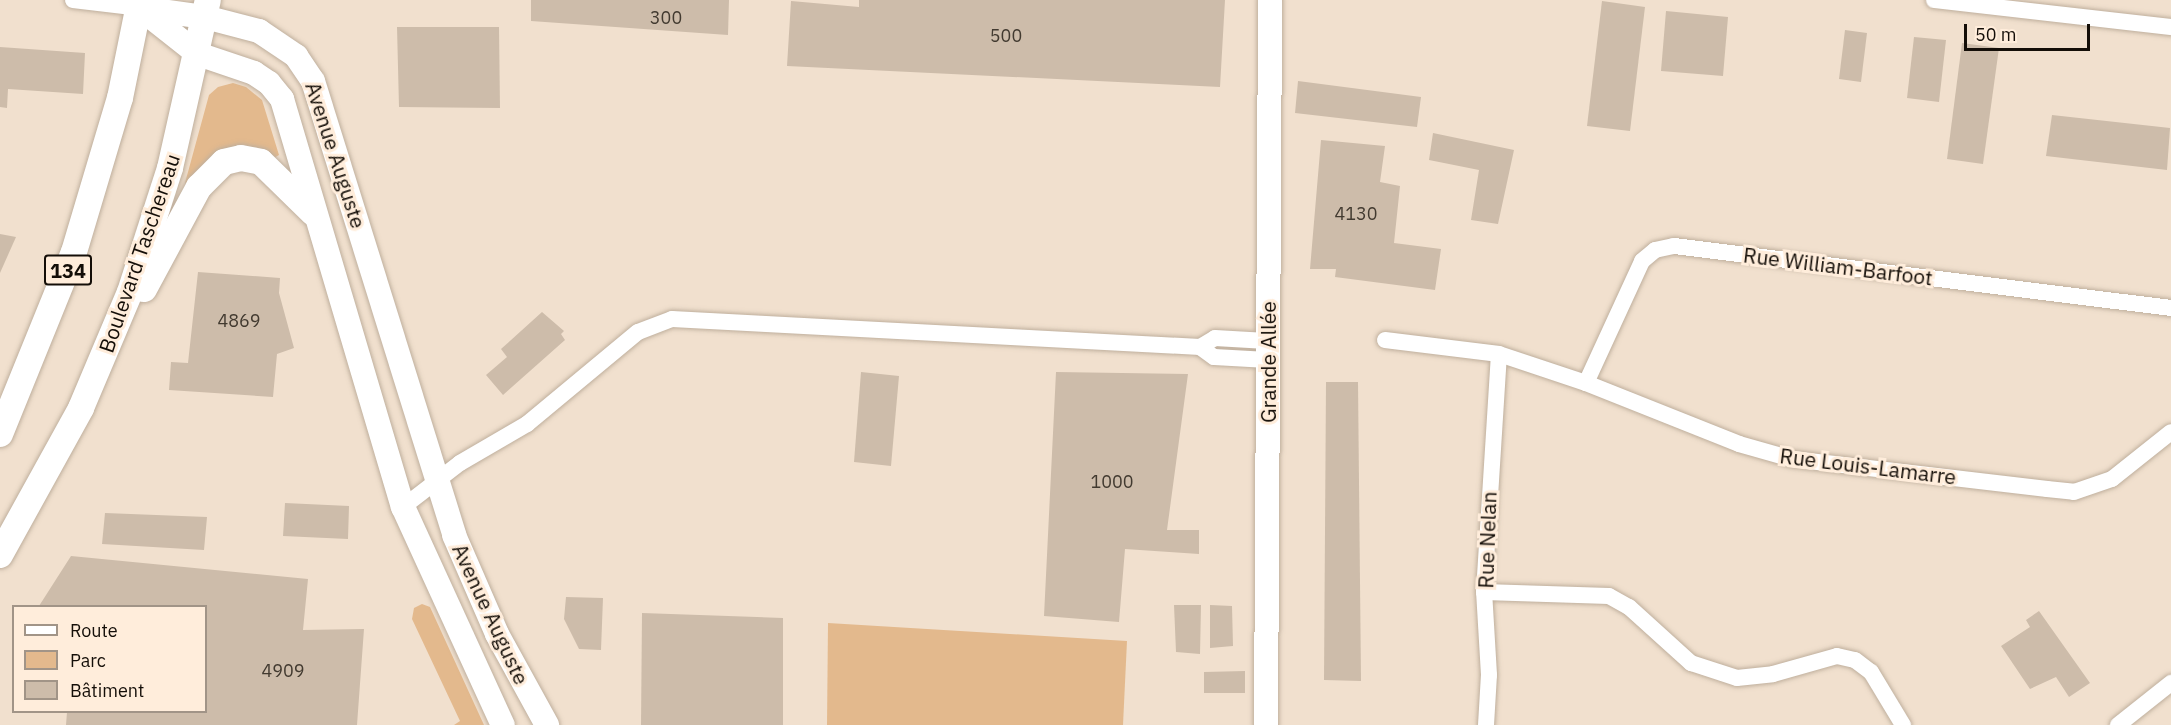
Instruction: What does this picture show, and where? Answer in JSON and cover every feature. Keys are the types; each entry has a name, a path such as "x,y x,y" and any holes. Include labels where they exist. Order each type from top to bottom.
{"main road":[{"name":"Grande Allée","path":"1266,725 1270,0"},
{"name":"Avenue Auguste","path":"139,4 206,9 276,40 296,56 314,81 436,481 478,593 547,725"},
{"name":"Avenue Auguste","path":"139,4 198,54 254,73 279,93 288,113 314,213 403,507 503,725"},
{"name":"134","path":"0,434 74,252 120,98 139,4"},
{"name":"Boulevard Taschereau","path":"0,555 81,408 121,317 149,237 198,54 206,9"},
{"path":"81,408 199,187 212,170 236,158 261,162 314,213"}],"street":[{"path":"74,0 139,4"},
{"path":"1934,0 2171,27"},
{"name":"Rue William-Barfoot","path":"1586,383 1642,261 1655,250 1674,246 2171,308"},
{"path":"403,507 436,481 527,424 638,332 672,319 1200,347 1214,357 1268,350"},
{"name":"Rue Louis-Lamarre","path":"1385,340 1499,354 1586,383 1739,444 1783,457 2074,492 2112,479 2171,432"},
{"name":"Rue Nelan","path":"1486,725 1490,675 1484,592 1499,354"},
{"path":"1484,592 1609,596 1629,607 1691,663 1737,678 1773,674 1837,656 1855,660 1871,672 1904,725"},
{"path":"2118,725 2171,683"}],"green space":[{"path":"233,83 246,87 262,100 279,155 274,158 256,147 230,147 213,154 189,184 185,183 209,95 218,87"},
{"path":"422,604 430,607 484,725 454,725 460,721 412,619 414,608"},
{"path":"828,623 1127,641 1123,725 827,725"}],"building":[{"path":"531,0 729,0 728,35 531,21"},
{"path":"859,0 1225,0 1220,87 787,66 791,1 859,7"},
{"path":"1602,1 1645,7 1630,131 1587,126"},
{"path":"1666,11 1728,17 1723,76 1661,71"},
{"path":"397,27 499,27 500,108 399,107"},
{"path":"1845,30 1867,33 1861,82 1839,79"},
{"path":"1914,37 1946,40 1939,102 1907,98"},
{"path":"1962,43 1999,48 1983,164 1947,159"},
{"path":"0,47 85,53 83,94 8,89 7,108 0,107"},
{"path":"1298,81 1421,97 1417,127 1295,113"},
{"path":"2052,115 2170,128 2167,170 2046,156"},
{"path":"1433,133 1514,150 1498,224 1471,220 1479,170 1429,160"},
{"path":"1321,140 1385,146 1380,182 1400,186 1394,243 1441,249 1435,290 1335,277 1336,269 1310,269"},
{"path":"0,234 16,237 0,273"},
{"path":"198,272 280,278 279,293 294,348 277,354 273,397 169,390 171,362 188,363"},
{"path":"542,312 564,331 561,334 565,340 503,395 486,375 507,357 501,349"},
{"path":"861,372 899,376 891,466 854,462"},
{"path":"1056,372 1188,374 1167,530 1199,530 1199,554 1125,549 1119,622 1044,616"},
{"path":"1326,382 1358,382 1361,681 1324,680"},
{"path":"285,503 349,506 348,539 283,536"},
{"path":"105,513 207,517 204,550 102,544"},
{"path":"71,556 308,579 303,630 364,629 357,725 66,725 67,713 207,713 207,605 40,605"},
{"path":"566,597 603,598 601,650 579,649 564,619"},
{"path":"1174,605 1201,605 1200,654 1176,652"},
{"path":"1210,605 1232,606 1233,646 1210,648"},
{"path":"2039,611 2090,683 2069,697 2056,677 2030,689 2001,646 2030,627 2026,620"},
{"path":"642,613 783,618 783,725 641,725"},
{"path":"1245,671 1245,693 1204,693 1204,672"}]}
